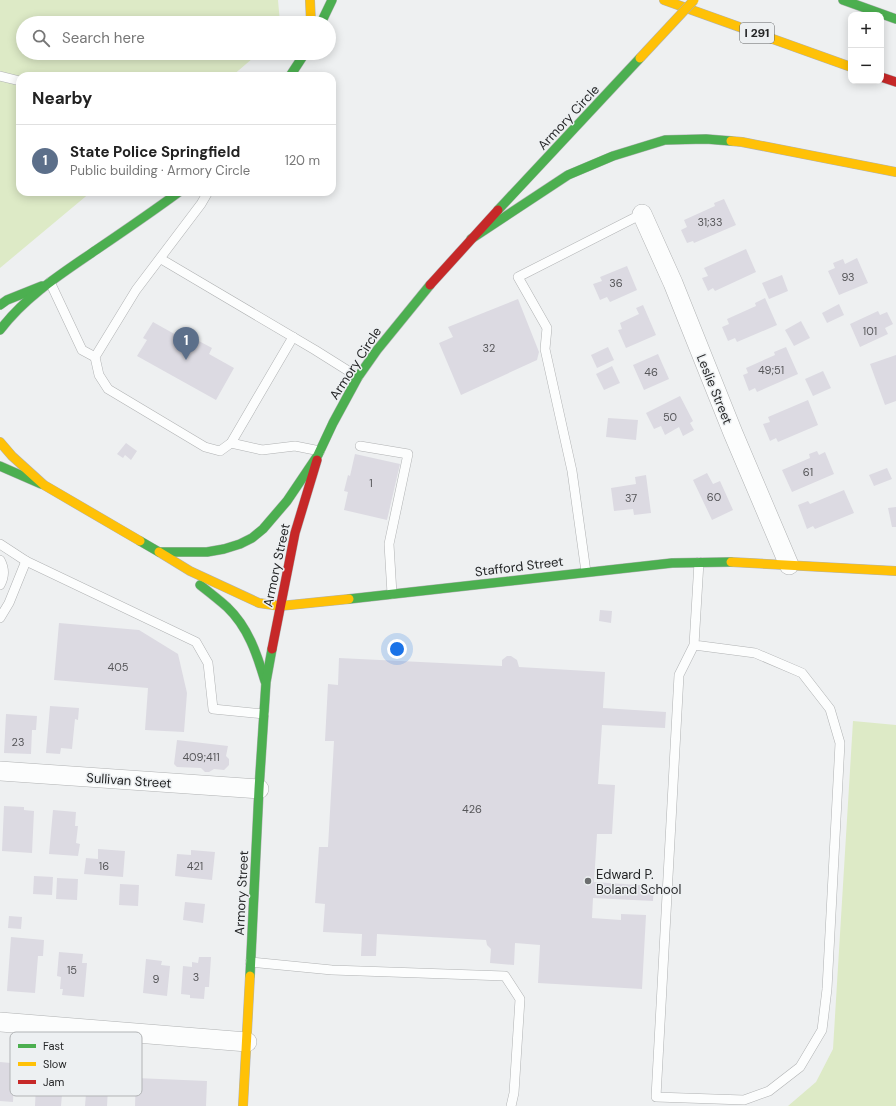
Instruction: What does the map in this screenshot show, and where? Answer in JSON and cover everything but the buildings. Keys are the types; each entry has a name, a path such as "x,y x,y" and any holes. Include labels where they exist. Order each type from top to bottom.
{"main road":[{"path":"310,0 311,16"},
{"path":"324,16 332,0"},
{"name":"I 291","path":"664,0 848,66"},
{"name":"Armory Circle","path":"0,442 12,456 44,485 158,552 207,552 235,546 252,538 275,516 319,453 339,411 358,377 405,314 430,284 694,0"},
{"path":"843,0 896,19"},
{"path":"293,72 300,60"},
{"path":"884,78 896,82"},
{"path":"472,239 568,174 613,156 665,140 706,139 742,142 896,172"},
{"path":"0,330 18,308 46,284 173,196"},
{"path":"0,305 7,300 46,284"},
{"name":"Armory Street","path":"243,1106 266,682 295,533 319,453"},
{"path":"0,466 44,485"},
{"name":"Stafford Street","path":"158,552 184,567 259,603 280,606 643,565 700,562 896,571"},
{"name":"Armory Street","path":"184,567 201,586 232,611 246,630 255,648 266,682"}],"street":[{"name":"Leslie Street","path":"642,214 673,283 733,433 789,565"},
{"name":"Sullivan Street","path":"0,771 259,789"},
{"path":"0,1022 123,1032"},
{"path":"142,1034 246,1042"}],"lane":[{"path":"0,76 16,80"},
{"path":"206,196 161,259 136,290 95,357 99,375 108,389 205,447 220,451 231,443 293,337"},
{"path":"586,572 572,471 545,349 547,328 518,277 642,214"},
{"path":"161,259 358,377"},
{"path":"46,284 82,350 95,357"},
{"path":"231,443 262,450 295,446 319,453"},
{"path":"360,446 408,454 389,544 392,594"},
{"path":"0,544 26,561 196,642 208,663 213,709 264,714"},
{"path":"0,560 4,567 3,580 0,585"},
{"path":"0,618 9,603 26,561"},
{"path":"694,645 755,653 802,673 830,709 840,743 827,990 822,1030 800,1067 769,1091 744,1100 727,1103 656,1097 679,675 694,645 700,562"},
{"path":"250,962 332,970 505,976 520,999 514,1093 511,1106"}],"green space":[{"path":"0,0 278,0 279,16 16,16 16,60 251,60 237,72 16,72 16,196 86,196 0,268"},
{"path":"853,721 896,725 896,1106 788,1106 816,1082 833,1049"}],"traffic: fast":[{"path":"324,16 332,0"},
{"path":"843,0 896,19"},
{"path":"498,210 640,58"},
{"path":"293,72 300,60"},
{"path":"471,239 568,175 613,156 665,140 706,139 731,141"},
{"path":"0,330 21,307 45,286 173,196"},
{"path":"140,541 159,552 207,552 240,544 252,538 263,529 287,501 318,455 333,423 358,377 377,350 430,285"},
{"path":"0,305 7,300 42,286"},
{"path":"0,466 41,484"},
{"path":"349,599 672,563 731,562"},
{"path":"200,585 227,607 241,623 251,641 265,681"},
{"path":"250,976 266,682 272,649"}],"traffic: slow":[{"path":"310,0 311,16"},
{"path":"664,0 848,66"},
{"path":"640,58 694,0"},
{"path":"731,141 896,172"},
{"path":"0,442 12,456 44,485 140,541"},
{"path":"159,552 190,571 259,603 280,606 349,599"},
{"path":"731,562 896,571"},
{"path":"243,1106 250,976"}],"traffic: jam":[{"path":"884,78 896,82"},
{"path":"430,285 498,210"},
{"path":"272,649 295,533 317,460"}],"place":[{"name":"State Police Springfield","path":"186,360"},
{"name":"Edward P. Boland School","path":"588,881"}]}
